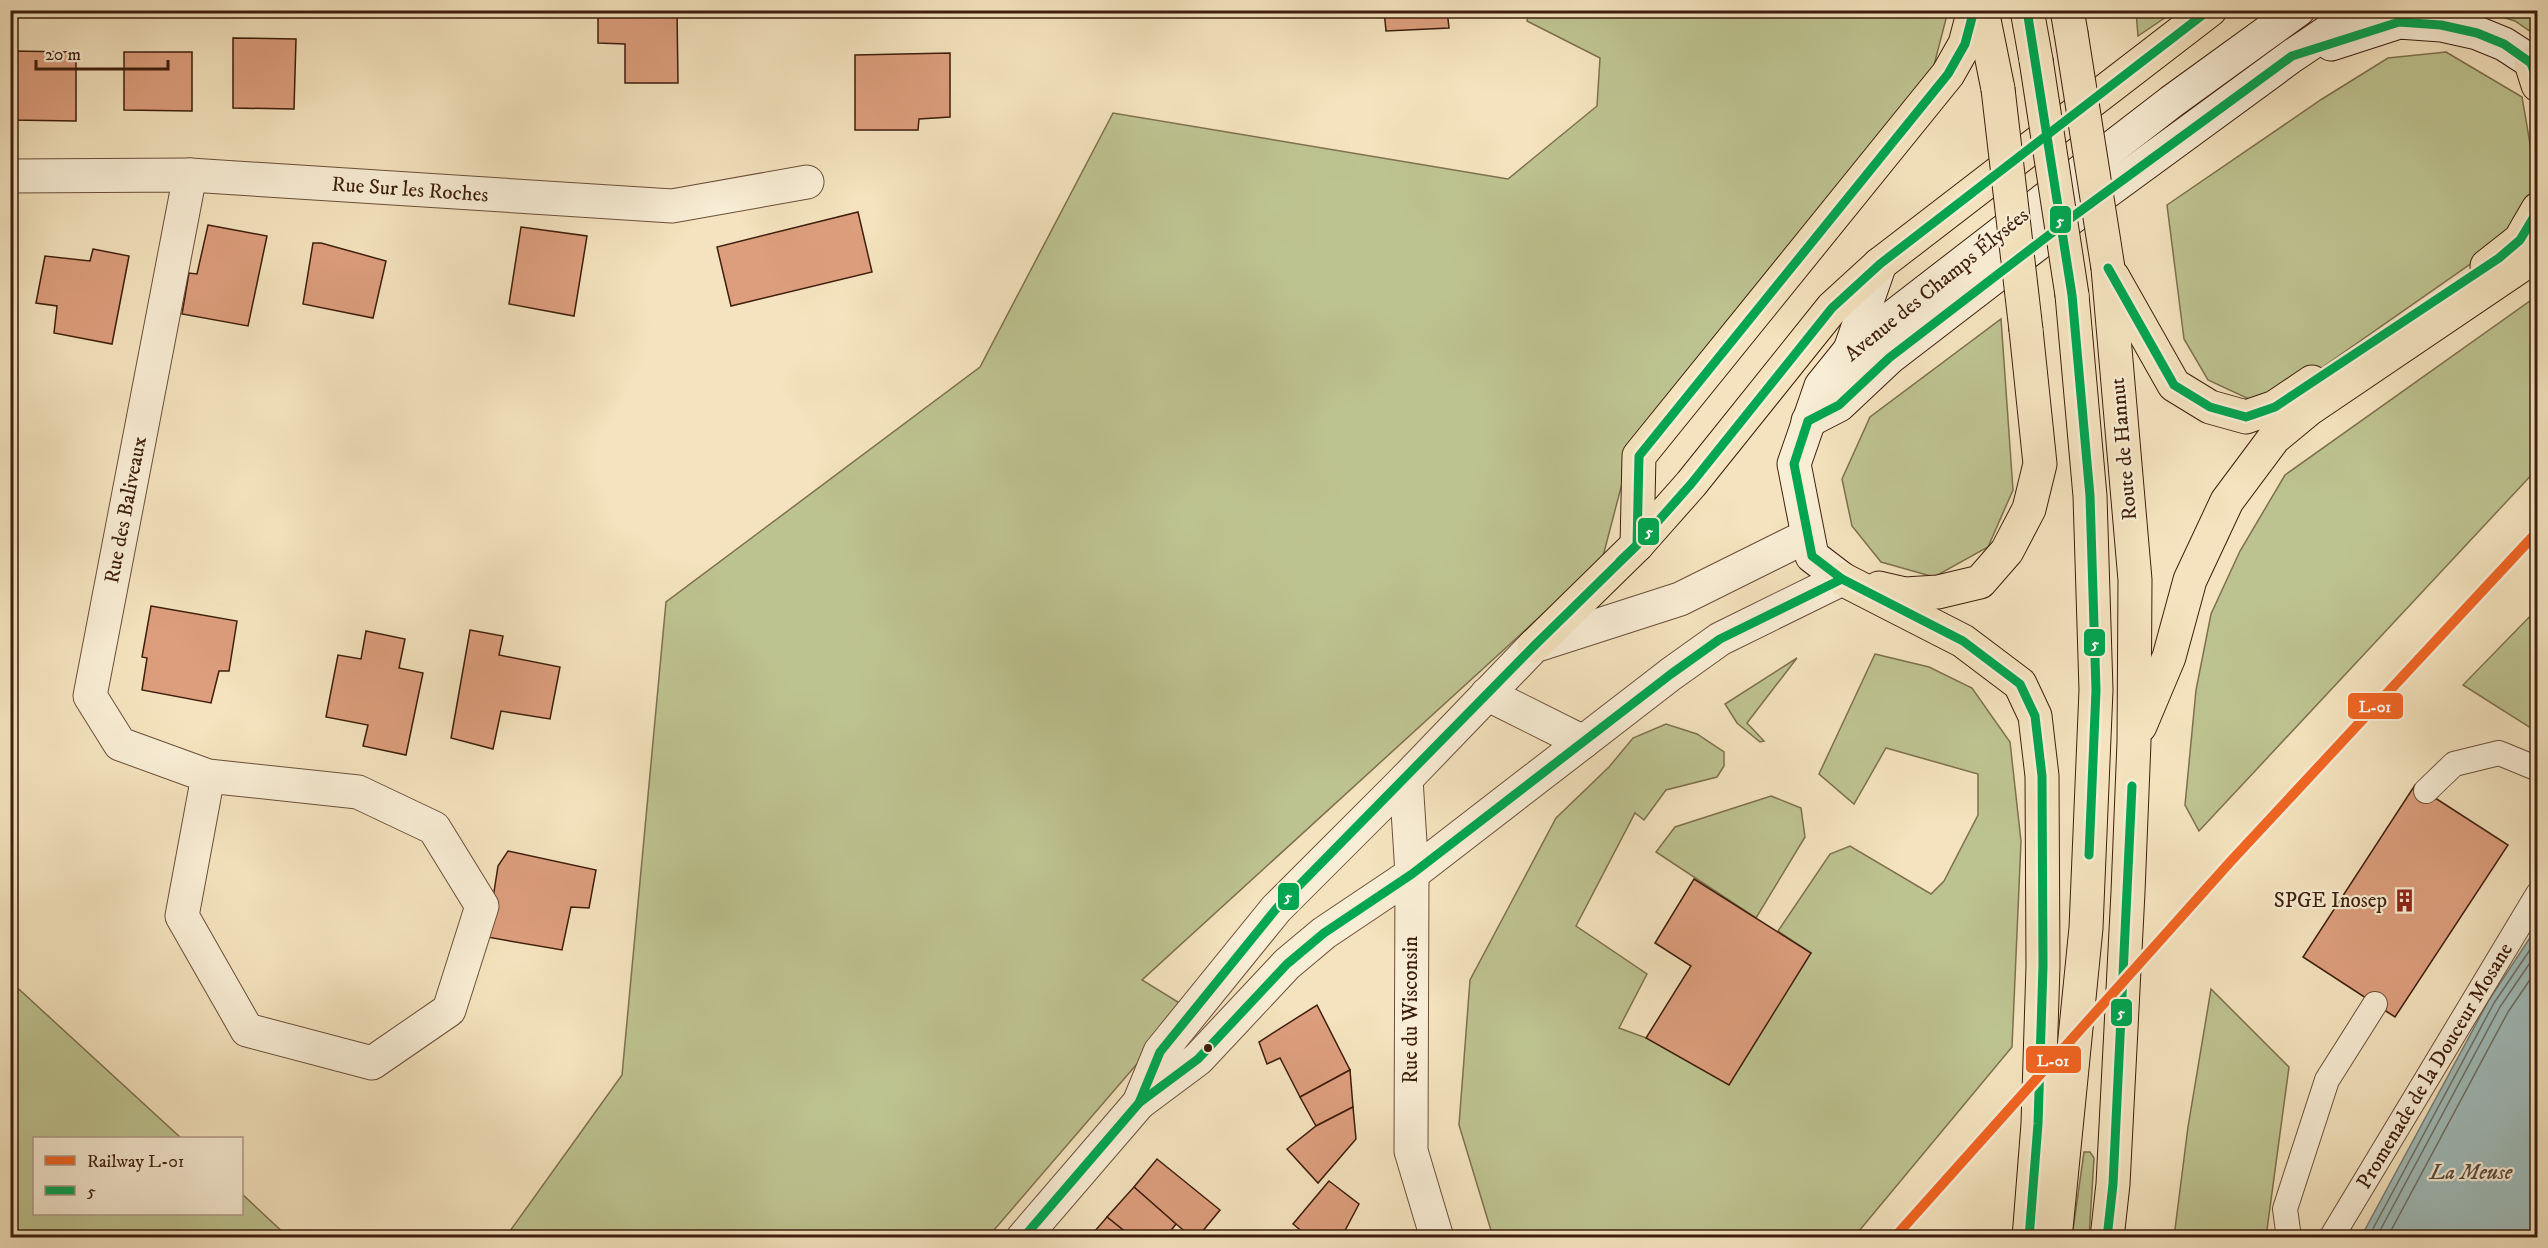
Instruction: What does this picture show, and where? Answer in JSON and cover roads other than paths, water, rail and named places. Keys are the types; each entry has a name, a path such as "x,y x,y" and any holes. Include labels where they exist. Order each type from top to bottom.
{"main road":[{"path":"1637,544 1639,456 1948,74 1965,44 1974,10"},
{"path":"1842,579 1905,594 1938,592 1980,582 2007,551 2029,509 2040,464 1998,89 1982,10"},
{"path":"2027,10 2072,295 2090,496 2096,690 2086,928 2055,1238"},
{"path":"1534,646 1637,544 1698,475 1832,308 1880,264 2210,10"},
{"name":"Route de Hannut","path":"2069,22 2108,268 2135,580 2134,742 2128,891 2113,1184 2108,1238"},
{"path":"2108,268 2174,385 2210,407 2246,417 2275,407 2499,258 2520,240 2538,208"},
{"path":"2134,742 2169,657 2190,580 2227,501 2274,438 2309,409 2538,254"},
{"path":"1842,579 1964,641 2020,684 2035,716 2042,776 2043,966 2038,1124 2028,1238"}],"street":[{"name":"Avenue des Champs Élysées","path":"1842,579 1812,556 1794,464 1821,386 1850,350 2171,102 2298,10"},
{"path":"1808,421 1839,405 1889,358 2074,215 2292,56 2360,10"},
{"path":"2292,56 2399,22 2441,25 2477,33 2504,44 2535,71"},
{"name":"Rue Sur les Roches","path":"10,176 190,175 672,206 807,182"},
{"name":"Rue des Baliveaux","path":"190,175 90,696 120,744 208,776 358,792 434,828 482,906 448,1010 372,1063 247,1030 182,916 208,776"},
{"path":"1850,350 1880,264"},
{"path":"1139,1104 1160,1052 1276,909 1534,646 1680,599 1808,536"},
{"path":"1023,1238 1139,1104 1198,1059 1287,964 1324,933 1412,874 1671,674 1720,639 1842,579"},
{"path":"1487,694 1583,742"},
{"name":"Rue du Wisconsin","path":"1406,779 1412,874 1411,1151 1437,1238"}],"lane":[{"path":"2426,792 2454,764 2499,753 2538,768"},
{"name":"Promenade de la Douceur Mosane","path":"2331,1238 2538,894"},
{"path":"2289,1238 2285,1209 2327,1080 2375,1004"}],"water":[{"name":"La Meuse","path":"2537,927 2537,1237 2361,1237 2489,1000"}],"rail line":[{"name":"L-01","path":"1894,1238 2231,861 2538,531"}],"place":[{"name":"SPGE Inosep","path":"2405,901"}]}
